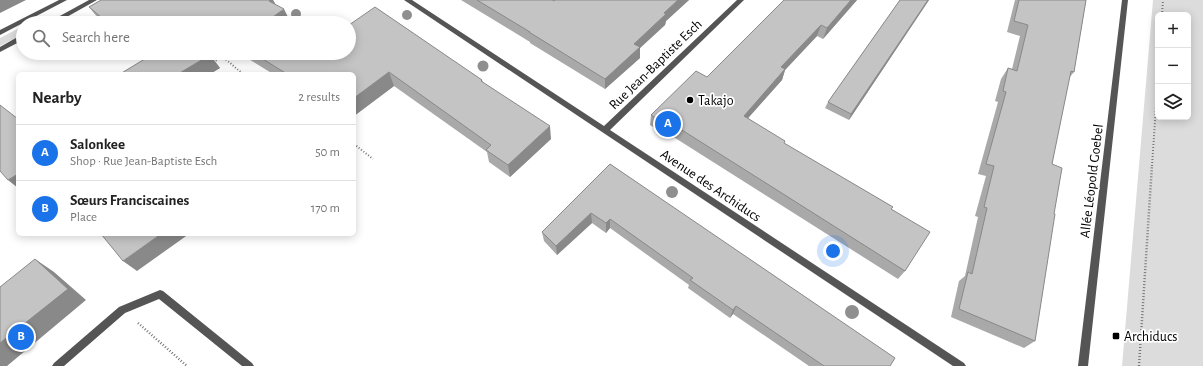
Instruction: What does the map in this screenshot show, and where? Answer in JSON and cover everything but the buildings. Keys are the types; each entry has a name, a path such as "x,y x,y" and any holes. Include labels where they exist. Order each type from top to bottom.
{"street":[{"path":"33,16 64,0"},
{"path":"63,16 94,0"},
{"name":"Avenue des Archiducs","path":"408,0 961,366"},
{"name":"Rue Jean-Baptiste Esch","path":"605,130 741,0"},
{"name":"Allée Léopold Goebel","path":"1082,366 1125,0"},
{"path":"0,33 16,25"},
{"path":"0,50 16,42"},
{"path":"57,366 122,310 160,294 249,366"}],"path":[{"path":"1162,12 1163,0"},
{"path":"227,60 241,72"},
{"path":"1139,366 1157,84"},
{"path":"356,146 373,159"},
{"path":"122,310 187,366"}],"shaded area":[{"path":"1153,0 1203,0 1203,366 1122,366"},
{"path":"16,30 16,38 0,46 0,38"}],"place":[{"name":"Takajo","path":"690,100"},
{"name":"Salonkee","path":"668,124"},
{"name":"Archiducs","path":"1116,336"},
{"name":"Sœurs Franciscaines","path":"21,337"}]}
